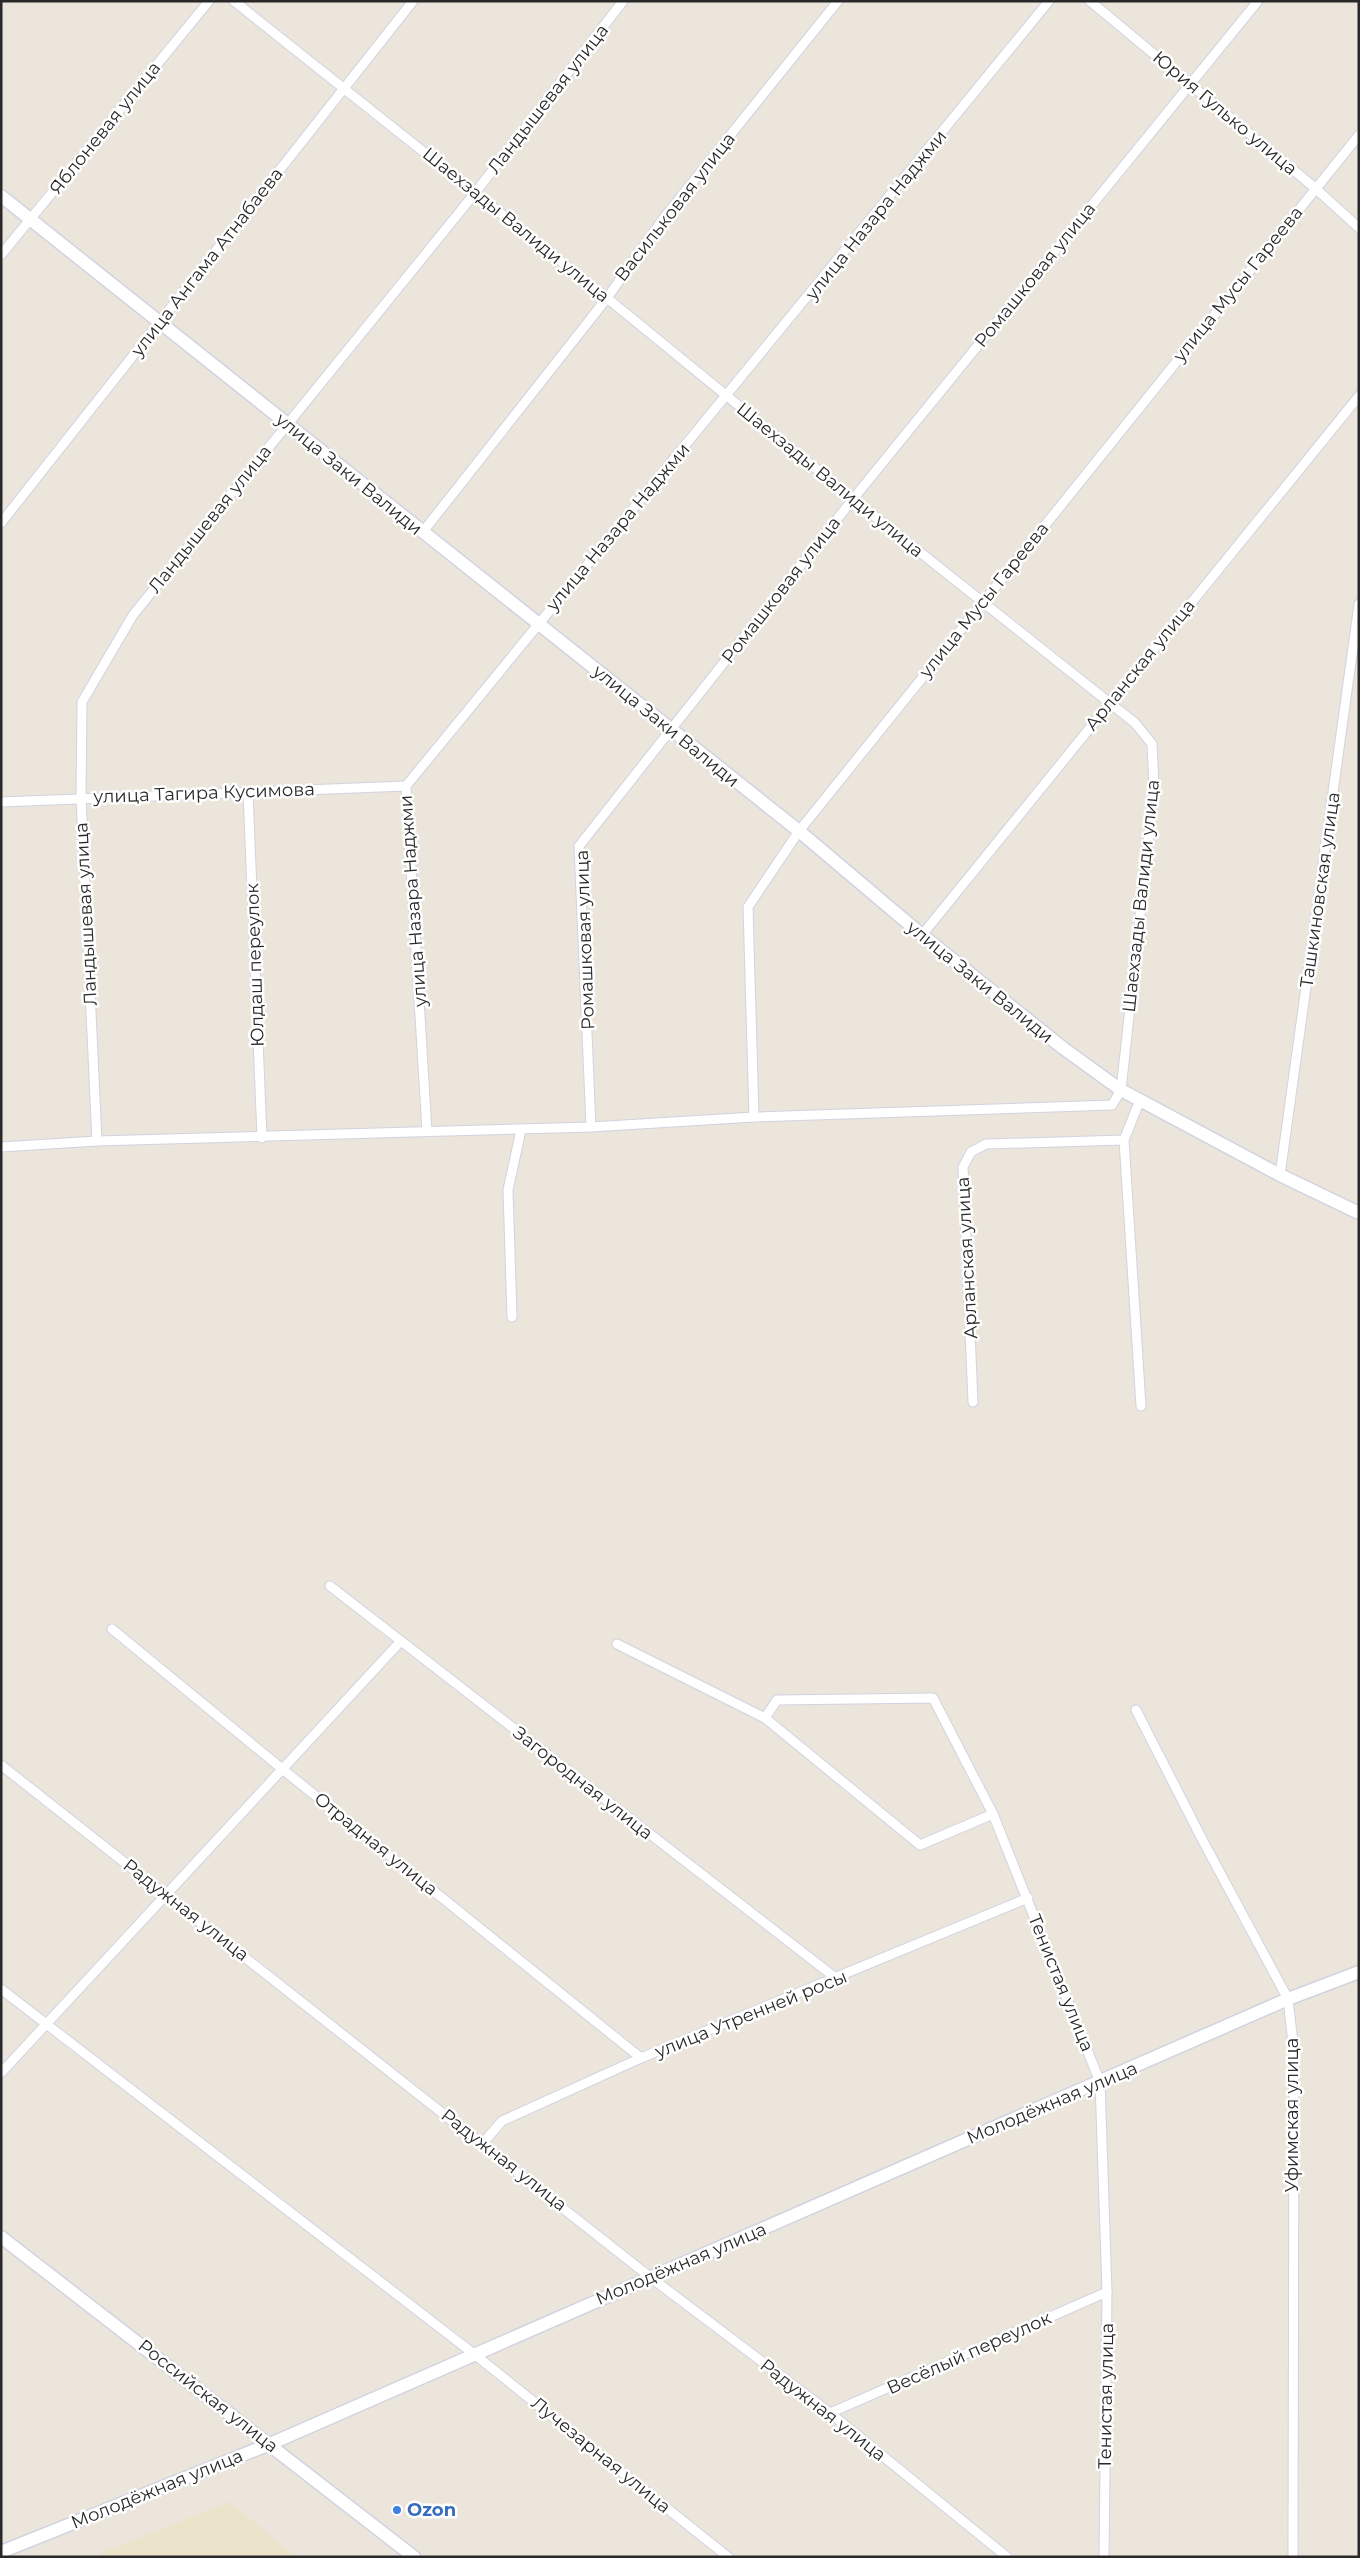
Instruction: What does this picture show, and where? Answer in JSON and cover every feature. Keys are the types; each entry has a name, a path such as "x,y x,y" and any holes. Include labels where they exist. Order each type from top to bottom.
{"street":[{"name":"Яблоневая улица","path":"1,255 209,1"},
{"name":"Шаехзады Валиди улица","path":"234,1 606,298 853,499 1135,723 1152,744 1154,787 1121,1090"},
{"name":"улица Ангама Атнабаева","path":"1,523 413,1"},
{"name":"Ландышевая улица","path":"97,1141 81,798 82,702 132,615 475,193 623,1"},
{"name":"Васильковая улица","path":"422,533 606,298 663,220 838,1"},
{"name":"улица Назара Наджми","path":"427,1131 406,786 1049,1"},
{"name":"Юрия Гулько улица","path":"1090,1 1315,188 1359,228"},
{"name":"Ромашковая улица","path":"591,1127 579,846 853,499 1258,1"},
{"name":"улица Мусы Гареева","path":"754,1117 748,906 798,831 1359,135"},
{"name":"улица Заки Валиди","path":"1,196 287,423 422,533 538,623 670,731 798,831 922,935 1063,1048 1121,1090 1280,1175 1359,1213"},
{"name":"Арланская улица","path":"922,935 1359,396"},
{"name":"Ташкиновская улица","path":"1280,1175 1359,604"},
{"name":"улица Тагира Кусимова","path":"1,802 406,786"},
{"name":"Юлдаш переулок","path":"248,792 262,1138"},
{"path":"1,1147 97,1141 521,1130 754,1117 1112,1106 1121,1090"},
{"path":"1140,1100 1124,1140 1141,1406"},
{"path":"512,1317 508,1190 521,1130"},
{"name":"Арланская улица","path":"973,1402 963,1167 971,1152 986,1144 1124,1140"},
{"name":"Загородная улица","path":"330,1586 837,1979"},
{"name":"Отрадная улица","path":"112,1629 281,1768 642,2058"},
{"path":"1,2073 281,1768 400,1642"},
{"path":"617,1644 765,1718 920,1845 993,1814"},
{"name":"Тенистая улица","path":"765,1718 777,1700 933,1698 993,1814 1028,1898 1100,2082 1107,2292 1104,2557"},
{"name":"Уфимская улица","path":"1136,1710 1203,1841 1288,1999 1294,2052 1293,2557"},
{"name":"Радужная улица","path":"1,1764 483,2143 650,2277 830,2413 1007,2557"},
{"name":"улица Утренней росы","path":"483,2143 502,2121 642,2058 837,1979 1028,1898"},
{"name":"Молодёжная улица","path":"1,2552 270,2444 1288,1999 1359,1972"},
{"name":"Лучезарная улица","path":"1,1989 474,2354 728,2557"},
{"name":"Российская улица","path":"1,2237 414,2557"},
{"name":"Весёлый переулок","path":"830,2413 1107,2292"}],"shaded area":[{"path":"229,2502 297,2557 99,2557 101,2553"}],"place":[{"name":"Ozon","path":"397,2510"}]}
